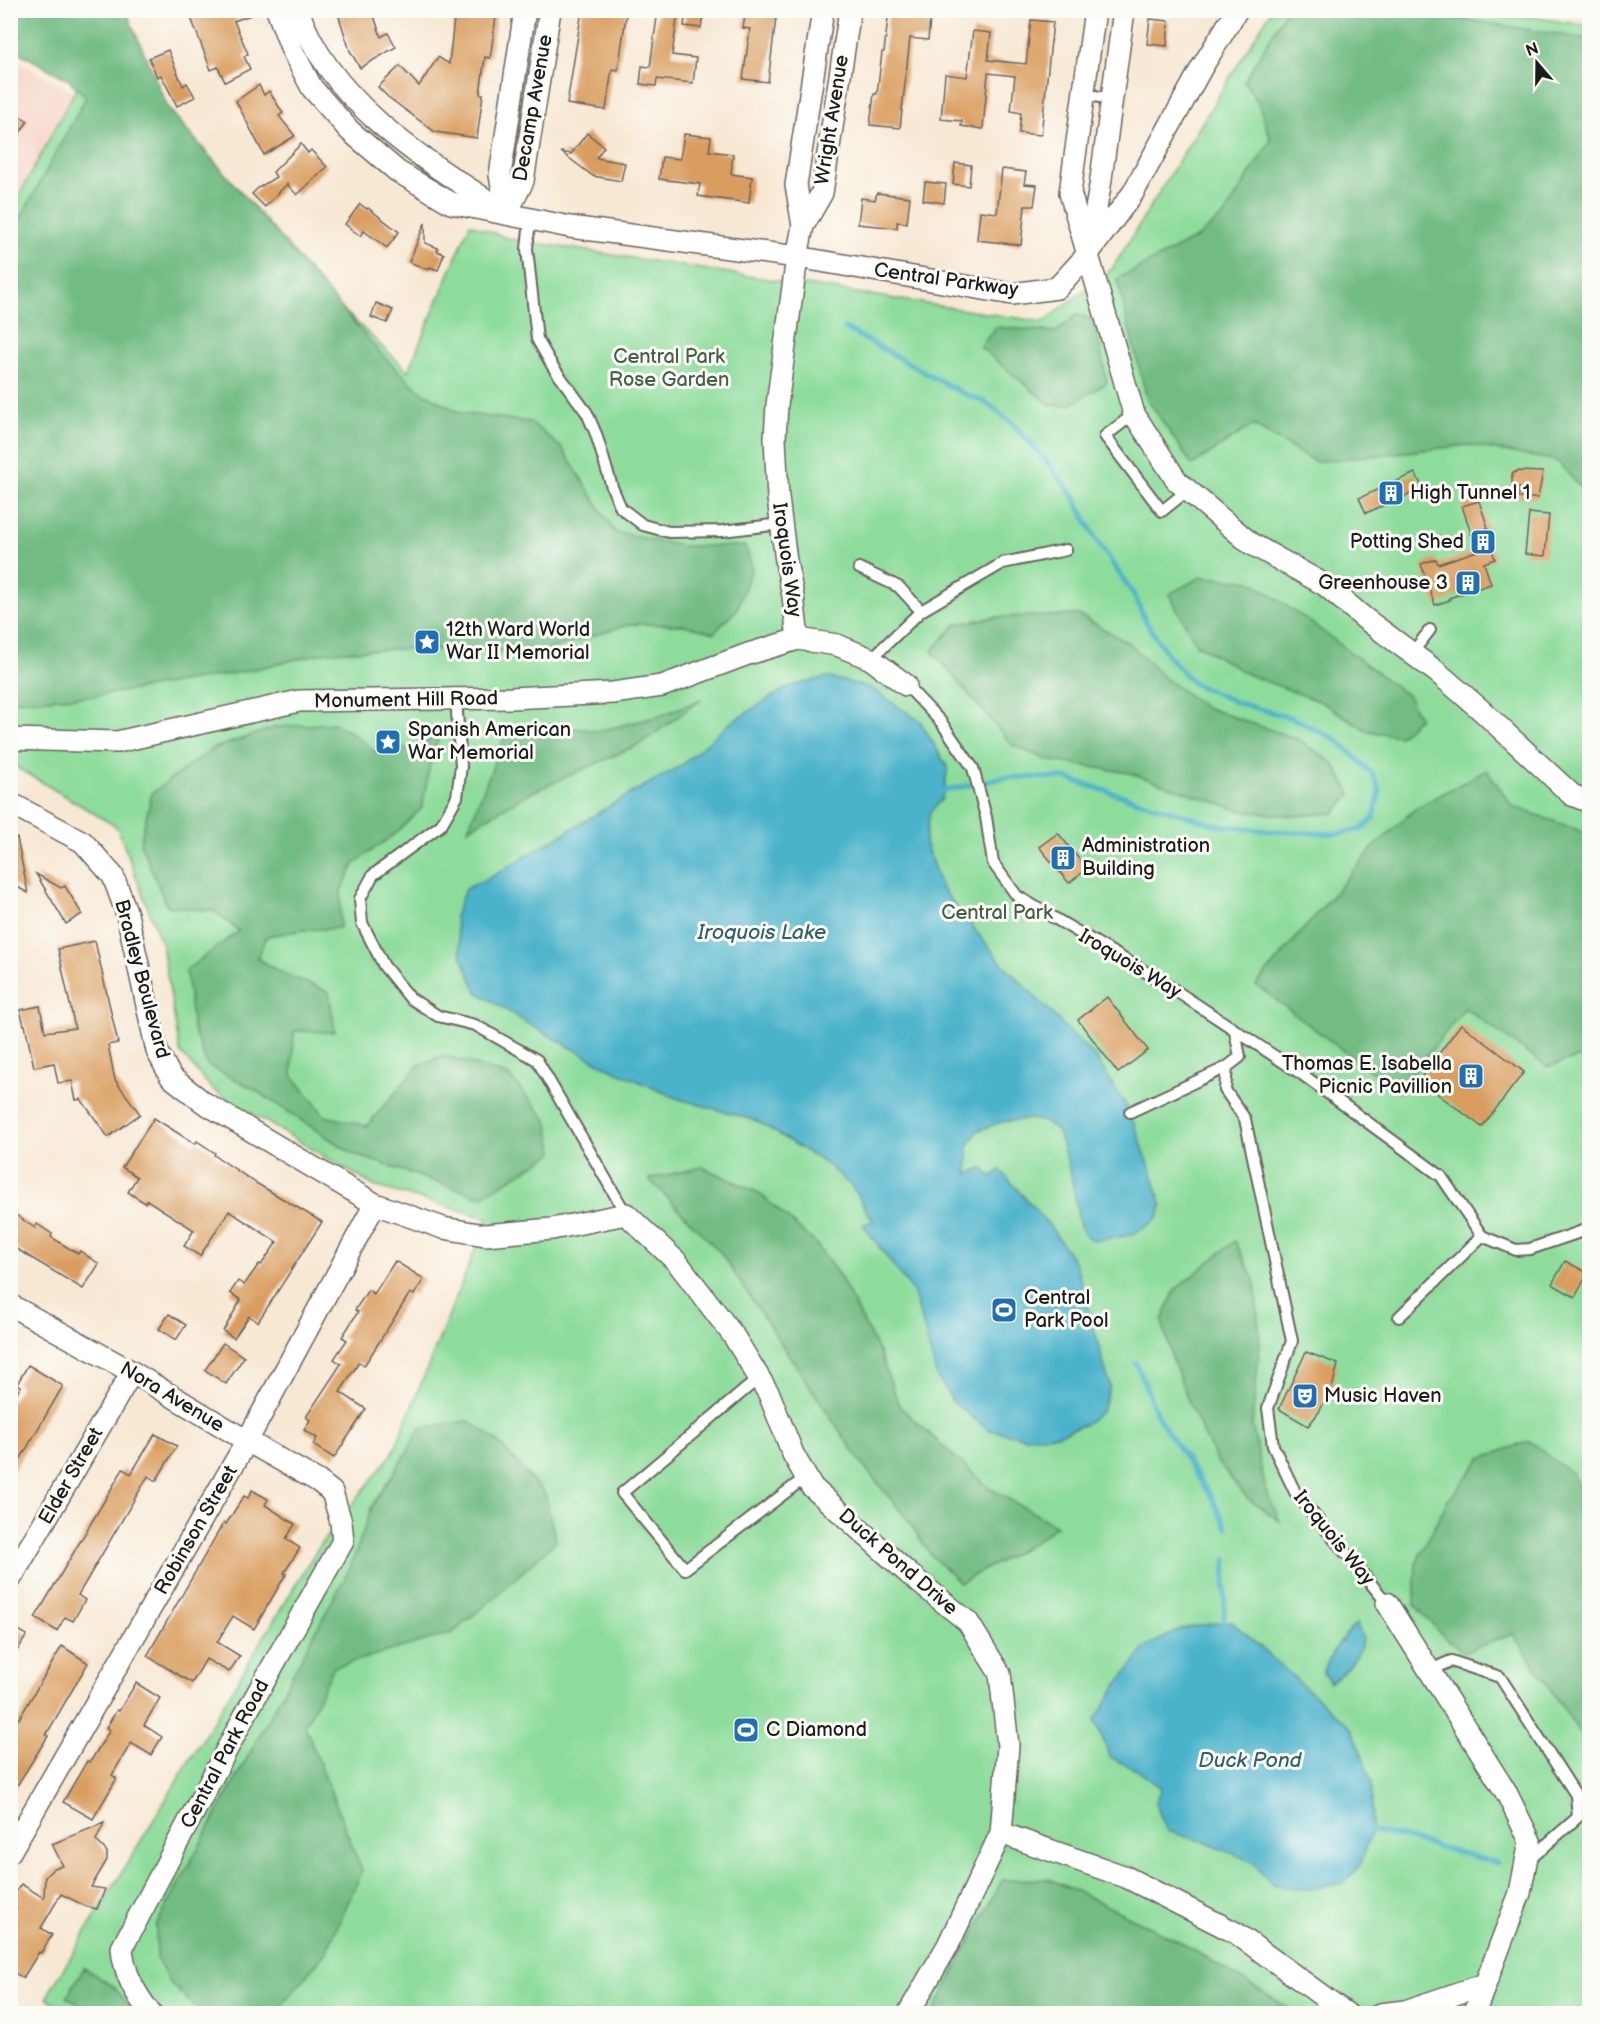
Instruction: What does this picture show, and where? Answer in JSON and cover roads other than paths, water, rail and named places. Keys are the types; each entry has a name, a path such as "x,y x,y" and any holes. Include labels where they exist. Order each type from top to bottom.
{"street":[{"name":"Central Parkway","path":"277,10 292,50 312,88 386,129 432,166 507,213 570,227 796,257 1012,294 1057,288 1087,255 1133,193 1236,10"},
{"name":"Central Parkway","path":"298,10 306,34 336,79 344,105"},
{"name":"Decamp Avenue","path":"507,213 500,175 525,10"},
{"name":"Decamp Avenue","path":"507,213 523,181 550,10"},
{"name":"Wright Avenue","path":"796,257 803,226 822,193 831,28 850,10"},
{"path":"1095,10 1070,193 1134,414 1177,481 1250,543 1325,585 1481,710 1572,795 1590,802"},
{"path":"1087,255 1100,186 1124,10"},
{"name":"Iroquois Way","path":"796,257 777,405 775,438 778,498 798,639 837,645 871,659 906,685"},
{"name":"Monument Hill Road","path":"10,739 117,742 299,701 456,699 613,693 662,686 748,654 798,639"},
{"name":"Bradley Boulevard","path":"10,803 82,842 113,876 127,914 157,1050 171,1077 203,1102 375,1204"},
{"path":"375,1204 443,1228 485,1235 552,1229 626,1214"},
{"name":"Robinson Street","path":"10,1852 248,1441 375,1204"},
{"name":"Duck Pond Drive","path":"626,1214 677,1262 733,1335 769,1394 793,1454 811,1486 909,1574 968,1622 1000,1674 1008,1746 1001,1833"},
{"name":"Nora Avenue","path":"10,1305 132,1372 318,1481 332,1492"},
{"name":"Elder Street","path":"10,1580 132,1372"},
{"name":"Central Park Road","path":"151,2013 130,1983 123,1964 122,1948 244,1717 343,1541 341,1522 332,1492"},
{"name":"Iroquois Way","path":"1388,1603 1507,1794 1530,1841 1520,1893 1474,2013"},
{"path":"908,2012 948,1945 1001,1833 1126,1877 1236,1933 1347,2013"},
{"path":"1380,2013 1405,2011 1485,1984"}],"lane":[{"path":"1083,94 1111,99"},
{"path":"530,219 527,249 537,339 553,367 587,413 621,507 643,525 669,531 722,531 781,524"},
{"path":"1134,414 1105,436 1162,511 1188,490"},
{"path":"871,659 921,611 1003,563 1066,550"},
{"path":"859,568 898,587 921,611"},
{"path":"1412,653 1430,630"},
{"name":"Iroquois Way","path":"906,685 941,722 973,768 986,817 993,863 1017,896 1161,981 1303,1075 1441,1176 1482,1236"},
{"path":"456,699 461,766 457,797 441,825 373,875 360,899 362,923 384,966 410,998 438,1016 475,1026 537,1060 626,1214"},
{"name":"Iroquois Way","path":"1235,1031 1240,1057 1227,1067 1225,1090 1245,1119 1292,1341 1268,1408 1273,1446 1295,1492 1388,1603"},
{"path":"1130,1112 1227,1067"},
{"path":"1399,1317 1482,1236 1516,1250 1530,1249 1583,1231 1590,1226"},
{"path":"759,1378 622,1492 685,1569 806,1477"},
{"path":"1430,1670 1451,1661 1500,1677 1576,1795 1578,1817 1526,1862"}],"water":[{"name":"Iroquois Lake","path":"827,677 869,687 920,721 948,768 942,799 930,812 925,843 942,889 1000,961 1096,1058 1130,1112 1152,1173 1162,1206 1158,1217 1131,1235 1093,1241 1085,1235 1080,1226 1071,1174 1058,1132 1045,1122 1030,1119 1001,1122 977,1131 968,1147 968,1174 982,1168 992,1177 1000,1170 1050,1226 1076,1264 1110,1386 1102,1411 1084,1425 1058,1435 1024,1437 989,1430 954,1403 937,1377 914,1293 863,1225 873,1221 853,1188 828,1165 757,1121 676,1098 607,1067 532,1026 477,992 461,955 455,917 465,889 493,876 682,765 731,722 788,687"},
{"name":"Duck Pond","path":"1231,1621 1352,1729 1372,1783 1372,1831 1360,1865 1344,1883 1304,1890 1272,1885 1253,1862 1207,1843 1167,1831 1155,1803 1161,1788 1137,1770 1110,1757 1095,1720 1117,1685 1147,1646 1183,1628"},
{"path":"1356,1624 1362,1637 1359,1651 1346,1669 1330,1682 1323,1673 1329,1659"}],"waterway":[{"path":"845,328 962,393 985,402 1011,422 1048,463 1074,497 1096,539 1134,595 1146,622 1169,657 1194,684 1238,703 1292,718 1337,740 1372,773 1380,790 1374,818 1360,830 1336,834 1269,831 1216,825 1065,778 1006,777 943,791"},
{"path":"1136,1363 1159,1419 1212,1498 1227,1528"},
{"path":"1224,1622 1226,1559"},
{"path":"1372,1831 1497,1863"}],"place":[{"name":"High Tunnel 1","path":"1391,493"},
{"name":"Potting Shed","path":"1483,542"},
{"name":"Greenhouse 3","path":"1468,583"},
{"name":"12th Ward World War II Memorial","path":"427,642"},
{"name":"Spanish American War Memorial","path":"388,742"},
{"name":"Administration Building","path":"1063,858"},
{"name":"Thomas E. Isabella Picnic Pavillion","path":"1471,1076"},
{"name":"Central Park Pool","path":"1004,1310"},
{"name":"Music Haven","path":"1305,1396"},
{"name":"C Diamond","path":"746,1730"}],"park label":[{"name":"Central Park Rose Garden","path":"669,368"},
{"name":"Central Park","path":"997,913"}]}
